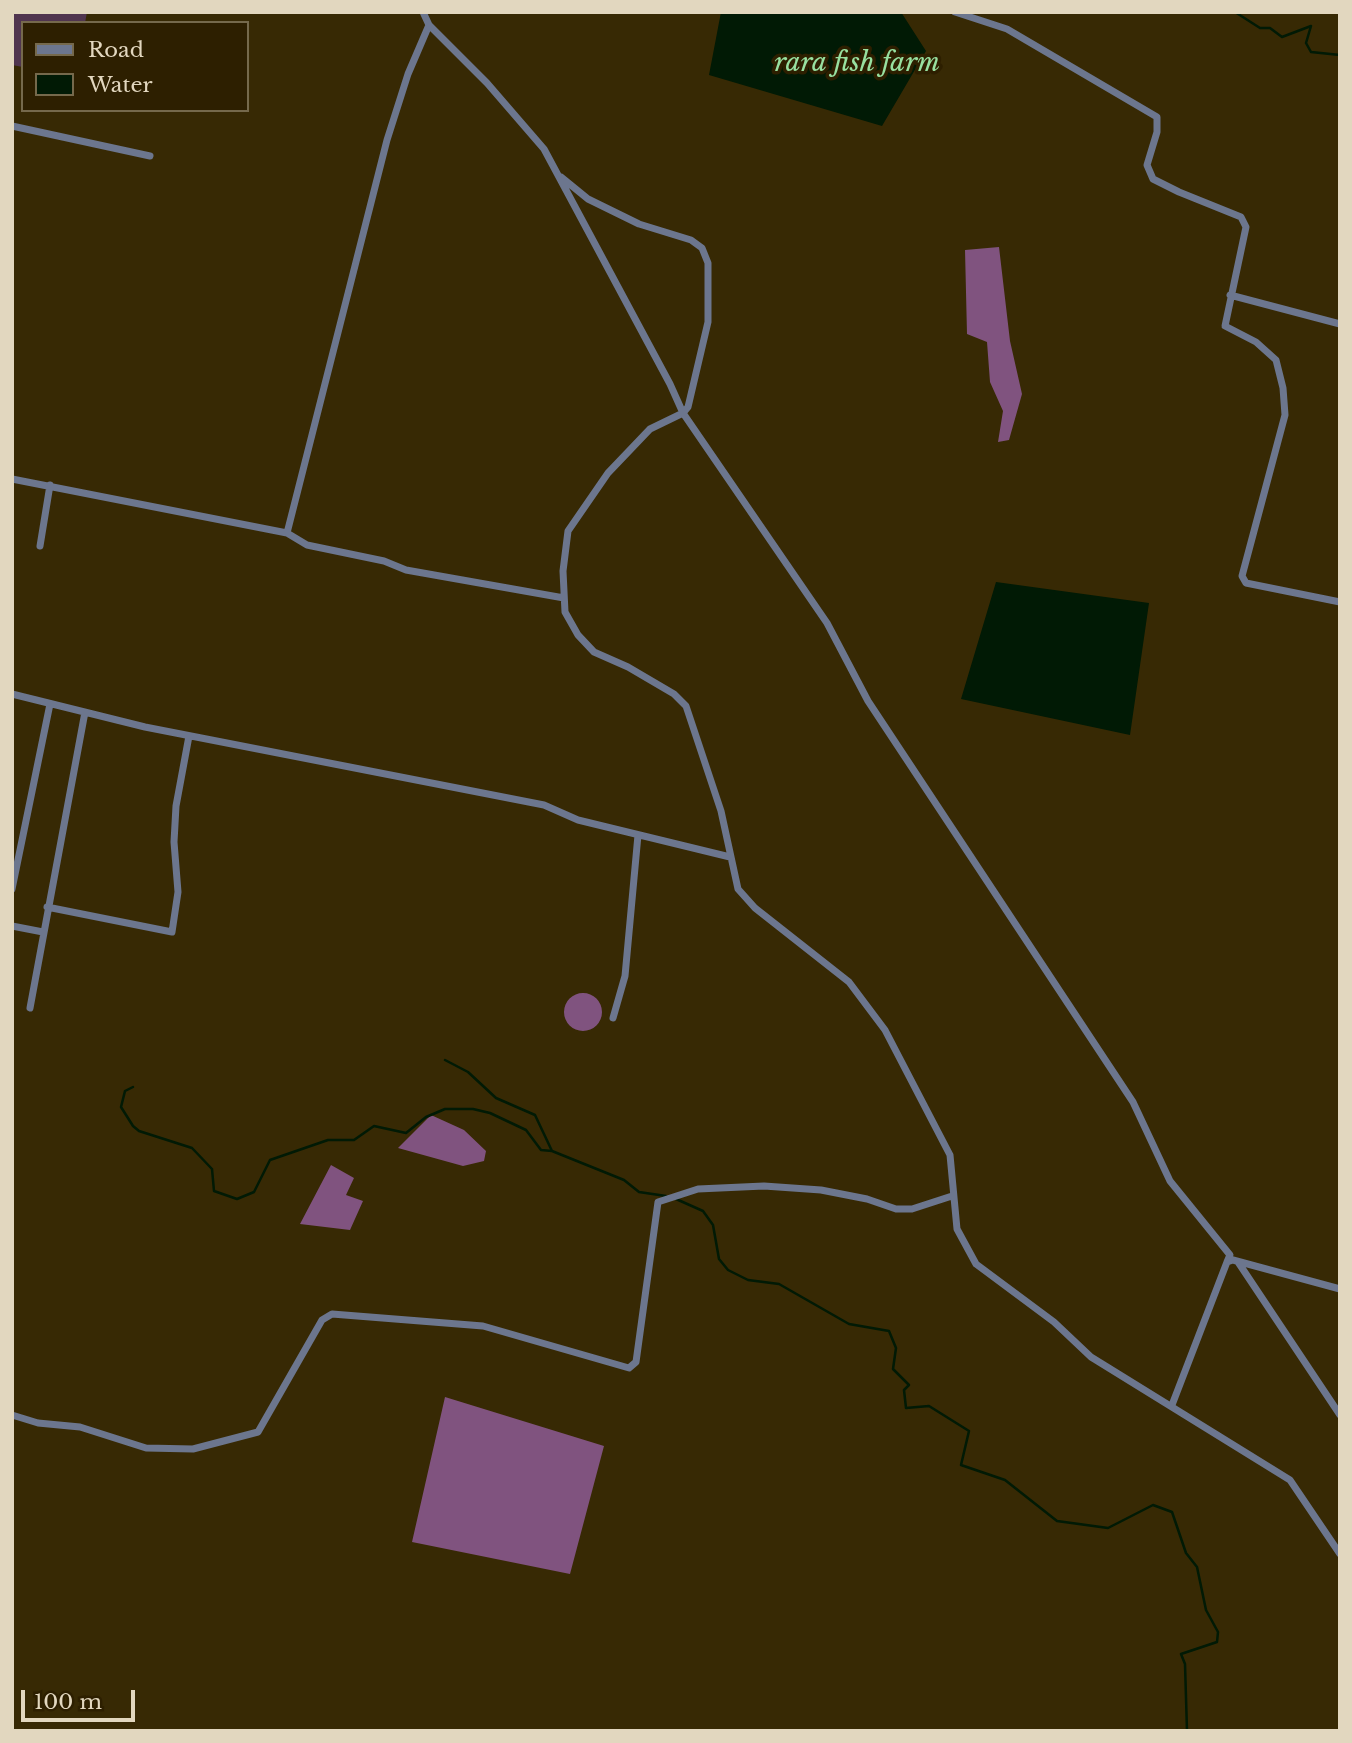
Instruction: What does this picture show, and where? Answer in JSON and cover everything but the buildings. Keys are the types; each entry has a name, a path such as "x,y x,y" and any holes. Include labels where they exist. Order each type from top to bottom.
{"street":[{"path":"423,12 429,26 487,83 544,149 670,384 683,414 827,622 868,701 1133,1102 1170,1181 1230,1255 1172,1405"},
{"path":"955,12 1007,29 1157,117 1157,132 1147,165 1153,178 1179,192 1241,217 1246,227 1225,326 1256,342 1276,360 1286,415 1242,576 1246,583 1340,602"},
{"path":"287,533 387,140 408,74 429,26"},
{"path":"12,126 150,156"},
{"path":"558,174 588,199 639,224 691,240 702,248 708,263 708,322 688,407 683,414 650,429 608,473 568,531 562,571 565,612 578,635 594,652 628,667 674,694 686,706 721,811 738,889 747,900 849,982 885,1030 950,1155 957,1229 976,1264 1054,1322 1091,1357 1290,1480 1340,1554"},
{"path":"1230,295 1340,324"},
{"path":"12,479 287,533 307,545 384,561 406,570 564,598"},
{"path":"40,546 50,485"},
{"path":"12,694 190,736 544,805 578,820 730,857"},
{"path":"12,889 50,704"},
{"path":"30,1008 85,712"},
{"path":"47,907 172,932 178,892 174,842 176,806 190,736"},
{"path":"613,1018 625,976 638,835"},
{"path":"12,926 43,932"},
{"path":"12,1415 38,1423 80,1427 146,1448 193,1449 258,1432 322,1320 332,1314 483,1326 629,1368 636,1362 657,1202 698,1189 764,1186 821,1190 867,1199 896,1209 912,1209 952,1196"},
{"path":"1227,1262 1238,1262 1340,1289"},
{"path":"1238,1262 1340,1415"}],"shaded area":[{"path":"12,12 87,12 85,21 21,21 21,67 12,65"},
{"path":"999,247 1010,341 1022,394 1009,440 998,442 1003,411 990,382 987,342 967,334 965,250"},
{"path":"583,993 596,999 602,1012 596,1025 583,1031 570,1025 564,1012 570,999"},
{"path":"431,1115 464,1130 486,1151 484,1161 463,1166 398,1148"},
{"path":"331,1165 354,1178 346,1195 363,1201 350,1230 300,1224"},
{"path":"445,1397 604,1446 570,1574 412,1542"}],"water":[{"name":"rara fish farm","path":"721,12 901,12 926,51 882,126 709,75"},
{"path":"996,582 1149,603 1130,735 961,699"}],"waterway":[{"path":"1235,12 1260,28 1270,28 1282,37 1311,26 1306,43 1311,52 1340,55"},
{"path":"445,1060 468,1072 496,1098 535,1115 552,1151 624,1180 639,1192 666,1196"},
{"path":"133,1087 125,1091 121,1107 133,1126 139,1131 192,1148 212,1169 214,1191 237,1199 254,1192 270,1160 328,1140 354,1140 374,1126 406,1133 426,1117 445,1109 473,1109 490,1113 526,1130 541,1150 552,1151"},
{"path":"676,1199 703,1211 713,1225 719,1259 728,1270 748,1280 779,1284 849,1324 889,1331 896,1348 893,1369 909,1385 904,1390 906,1408 929,1406 969,1431 961,1465 1005,1480 1057,1521 1108,1528 1153,1505 1172,1512 1186,1553 1197,1567 1206,1610 1218,1632 1217,1642 1181,1654 1185,1664 1187,1731"}]}
